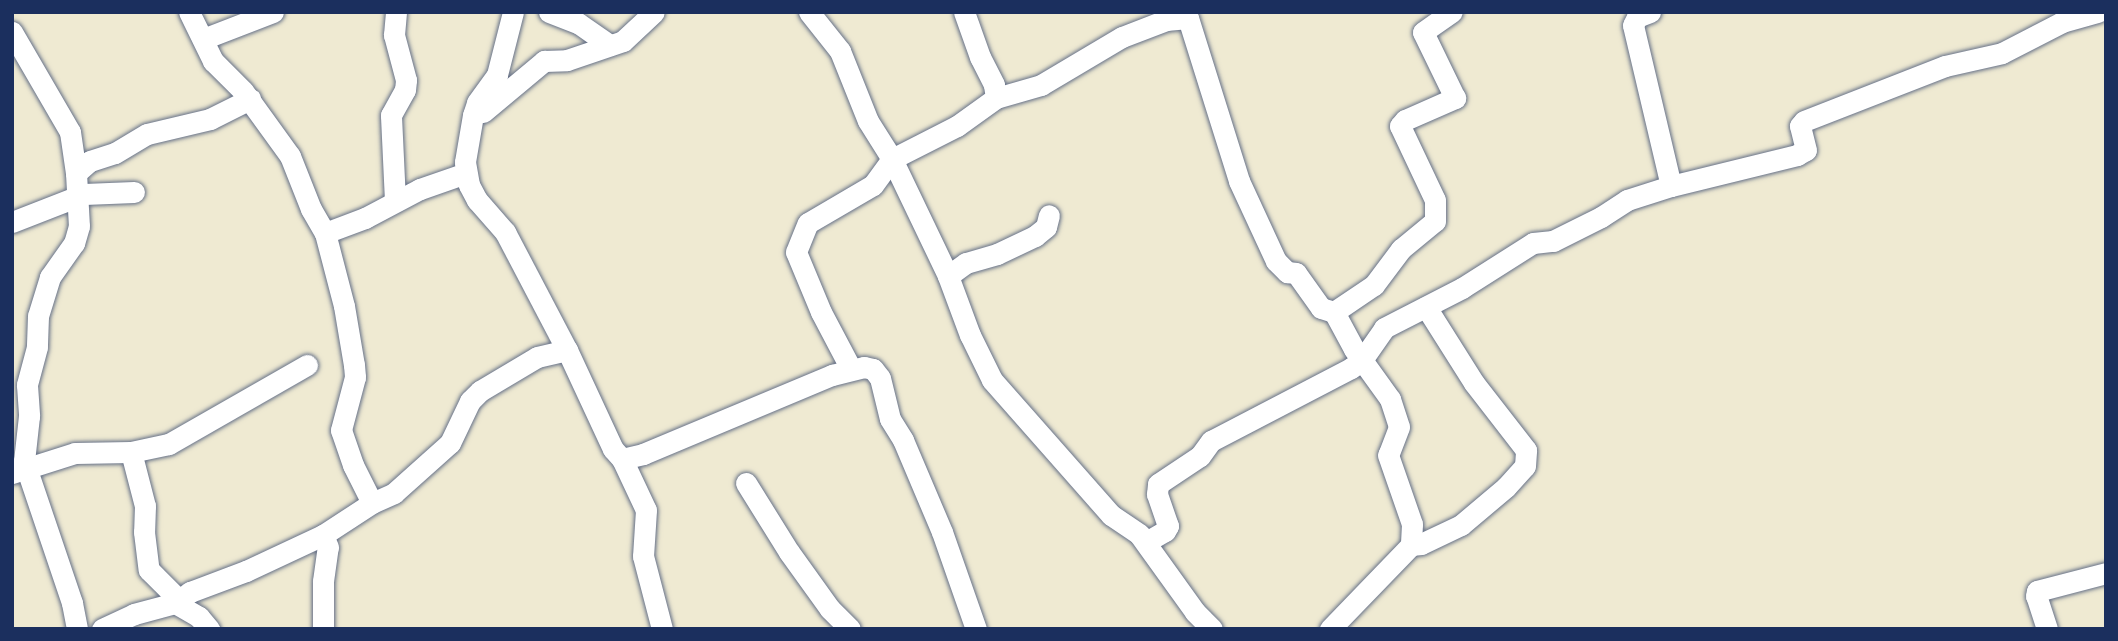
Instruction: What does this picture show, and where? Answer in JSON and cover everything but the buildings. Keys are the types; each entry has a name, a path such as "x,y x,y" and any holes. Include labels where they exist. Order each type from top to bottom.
{"street":[{"path":"190,12 213,61 250,99 290,156 311,209 325,233 344,306 355,376 341,430 353,465 372,503"},
{"path":"203,39 273,12"},
{"path":"395,201 391,115 405,90 406,80 394,36 396,12"},
{"path":"513,12 497,75 477,103 473,115 465,151 466,173 472,192 500,225 567,350 611,444 622,459 646,510 643,556 662,629"},
{"path":"549,12 578,23 608,44"},
{"path":"473,115 480,114 544,61 567,60 629,38 653,12"},
{"path":"809,12 840,51 868,121 891,159 948,276 970,335 992,380 1111,515 1146,542 1195,612 1212,629"},
{"path":"964,12 996,98"},
{"path":"1334,312 1374,285 1401,248 1436,221 1435,200 1400,126 1405,120 1455,98 1423,32 1452,12"},
{"path":"1650,12 1637,18 1633,24 1671,186"},
{"path":"1146,542 1163,533 1168,526 1157,494 1160,481 1186,467 1211,441 1362,360 1380,331 1426,307 1533,243 1553,241 1627,201 1671,186 1797,155 1806,150 1800,126 1804,121 1945,66 2002,53 2062,22 2098,12"},
{"path":"851,369 821,312 796,249 812,219 845,204 849,198 873,185 891,159 957,126 996,98 1041,85 1122,37 1166,20 1188,18 1239,181 1281,268 1296,273 1321,308 1334,312 1362,360 1386,390 1399,427 1388,455 1412,524 1411,545"},
{"path":"12,32 70,132 76,173 79,223 75,240 53,271 38,316 37,347 27,385 29,407 18,472 72,603 76,629"},
{"path":"76,173 90,161 115,153 147,134 210,119 250,99"},
{"path":"325,233 466,173"},
{"path":"12,222 78,195 134,192"},
{"path":"948,276 966,263 997,254 1035,236 1046,227 1049,215"},
{"path":"1330,629 1411,545 1428,541 1461,525 1521,472 1527,456 1526,450 1474,383 1426,307"},
{"path":"102,629 134,614 177,602 190,592 323,535 372,503 401,488 447,445 470,401 480,391 537,357 567,350"},
{"path":"18,472 75,453 131,452 177,439 307,365"},
{"path":"622,459 643,454 851,369 864,367 878,374 890,419 903,440 942,532 976,629"},
{"path":"131,452 145,506 144,532 149,570 177,602 199,617 209,629"},
{"path":"746,483 789,552 830,609 850,629"},
{"path":"323,535 328,547 323,581 323,629"},
{"path":"2047,629 2036,596 2037,591 2106,573"}]}
